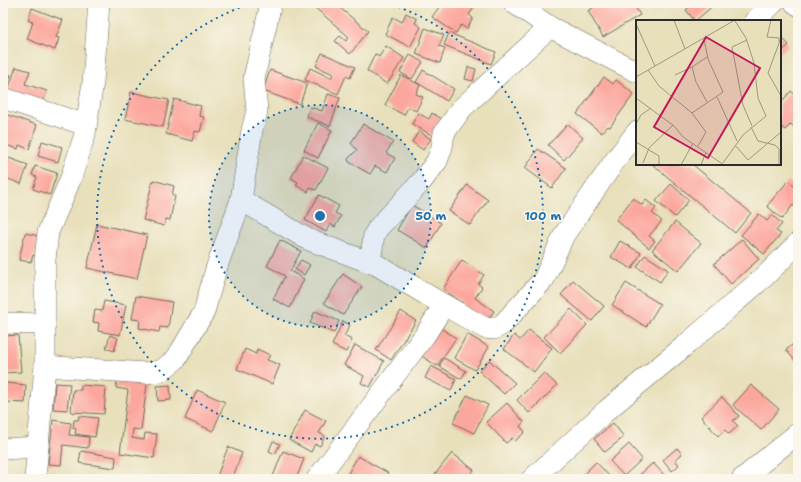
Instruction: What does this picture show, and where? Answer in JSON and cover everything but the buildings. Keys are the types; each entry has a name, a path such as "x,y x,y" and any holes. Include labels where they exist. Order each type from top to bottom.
{"street":[{"path":"35,479 45,366 46,260 48,232 71,178 86,125 93,82 99,3"},
{"path":"45,366 145,373 161,371 168,366 188,341 204,312 216,269 240,200 252,130 257,111 254,78 271,3"},
{"path":"514,3 550,27 636,71"},
{"path":"756,20 773,3"},
{"path":"370,262 374,235 378,228 421,182 437,161 442,147 444,132 462,108 550,27"},
{"path":"3,98 86,125"},
{"path":"240,200 309,240 370,262 490,330 503,324 544,279 564,235 614,162 636,133"},
{"path":"532,479 607,410 687,344 764,276 798,243"},
{"path":"317,479 425,335 444,305"},
{"path":"3,323 45,324"},
{"path":"742,479 798,433"},
{"path":"3,448 38,447"}]}
